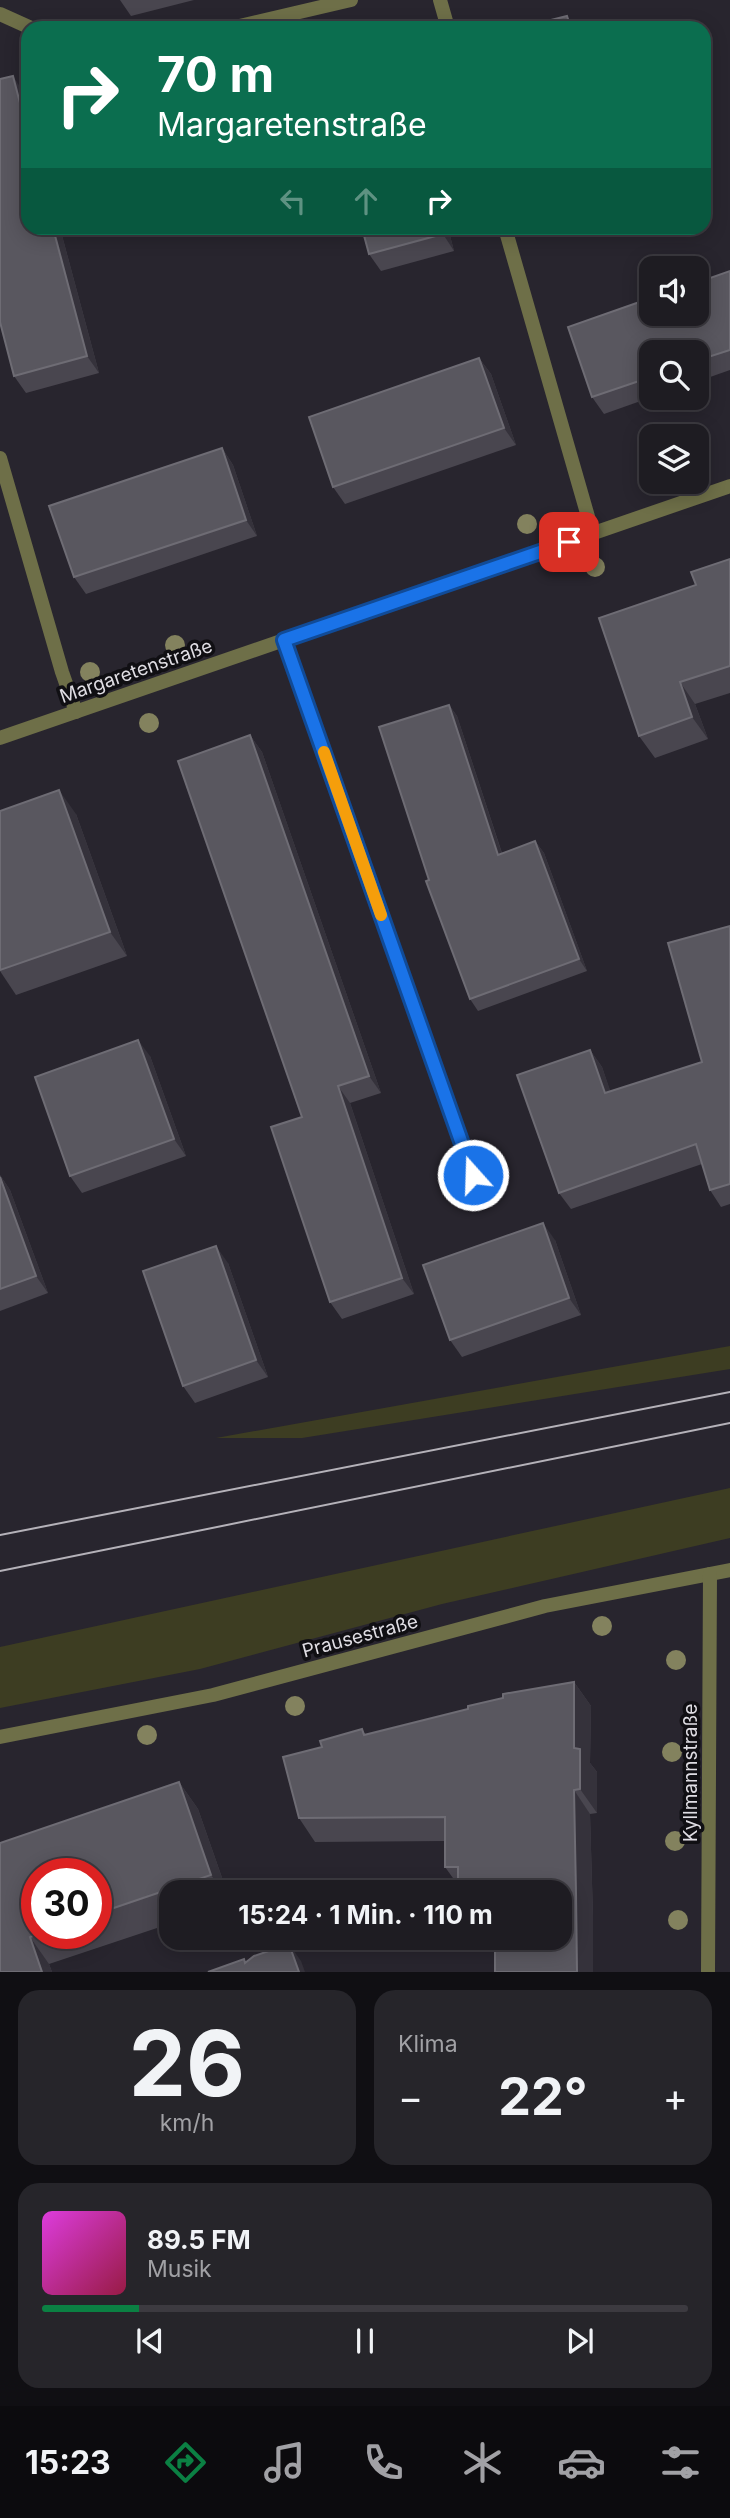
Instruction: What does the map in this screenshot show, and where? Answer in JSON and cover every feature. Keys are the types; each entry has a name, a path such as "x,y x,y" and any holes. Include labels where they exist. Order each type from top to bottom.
{"street":[{"path":"261,21 351,0"},
{"path":"440,0 446,21"},
{"path":"0,13 21,23"},
{"path":"507,235 593,534"},
{"path":"0,458 76,712"},
{"name":"Margaretenstraße","path":"0,738 730,486"},
{"path":"284,640 473,1175"},
{"name":"Prausestraße","path":"0,1737 214,1695 545,1606 730,1570"},
{"name":"Kyllmannstraße","path":"708,1972 710,1574"}],"shaded area":[{"path":"730,1346 730,1369 302,1438 216,1438"},
{"path":"730,1488 730,1538 442,1604 200,1669 0,1708 0,1647"}],"building":[{"path":"567,16 569,21 547,21"},
{"path":"13,76 21,107 21,235 55,235 87,356 14,376 0,322 0,79"},
{"path":"364,235 439,235 369,254"},
{"path":"730,271 730,350 709,357 709,340 639,340 639,381 592,397 568,327 639,302 639,326 709,326 709,278"},
{"path":"479,358 504,428 333,487 309,417"},
{"path":"222,448 246,520 74,577 49,506"},
{"path":"730,559 730,666 680,682 692,717 639,736 599,618 696,585 691,572"},
{"path":"449,705 498,855 535,841 579,959 470,999 426,881 429,880 379,727"},
{"path":"250,735 369,1076 338,1086 402,1278 330,1302 271,1127 302,1117 178,761"},
{"path":"59,790 110,932 0,970 0,811"},
{"path":"730,926 730,1184 710,1190 696,1144 559,1193 517,1075 590,1050 605,1093 702,1062 668,943"},
{"path":"138,1040 174,1139 70,1176 35,1077"},
{"path":"0,1177 36,1276 0,1289"},
{"path":"543,1223 569,1298 450,1340 423,1265"},
{"path":"216,1246 256,1360 183,1386 143,1271"},
{"path":"574,1682 574,1748 580,1749 580,1789 574,1790 577,1972 495,1972 495,1950 572,1950 572,1880 458,1880 458,1867 445,1867 445,1817 299,1818 283,1757 322,1747 320,1741 362,1729 364,1735 468,1709 468,1706 503,1698 503,1694"},
{"path":"179,1782 211,1875 196,1880 159,1880 159,1893 112,1909 112,1858 21,1858 21,1949 34,1949 42,1972 0,1972 0,1843"},
{"path":"272,1950 291,1950 299,1972 208,1972 244,1959 245,1963 254,1956"}],"tram line":[{"path":"0,1535 730,1392"},
{"path":"0,1571 730,1423"}],"slow traffic":[{"path":"324,752 381,915"}],"route":[{"path":"473,1175 284,640 569,542"}]}
